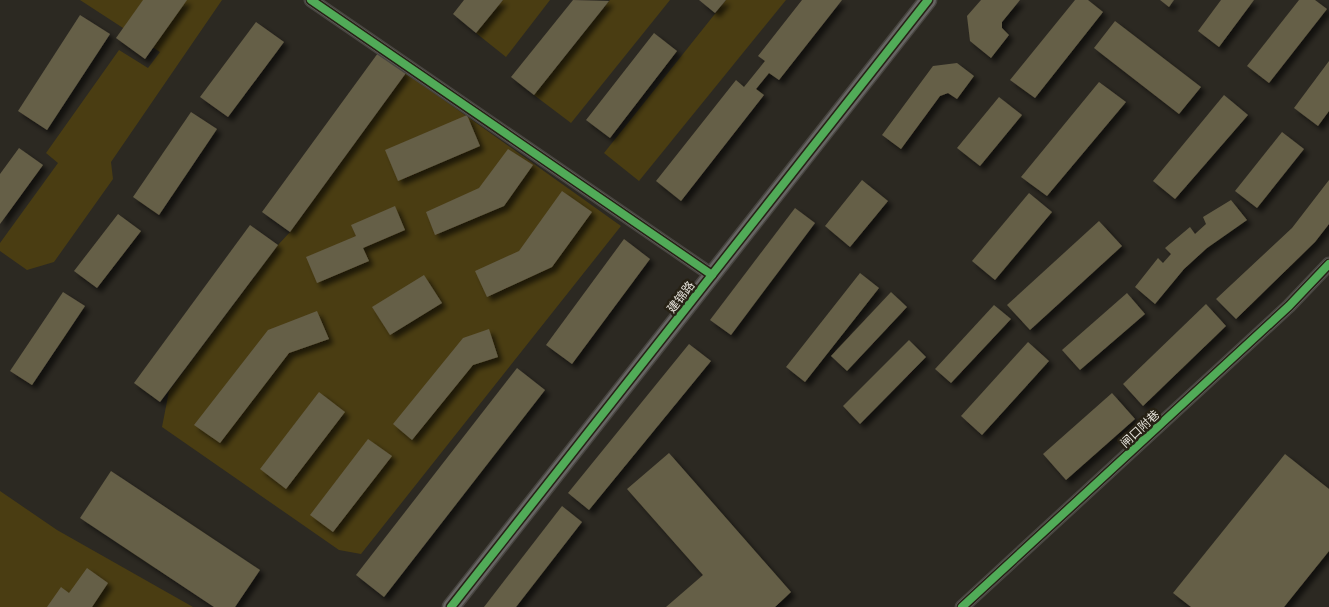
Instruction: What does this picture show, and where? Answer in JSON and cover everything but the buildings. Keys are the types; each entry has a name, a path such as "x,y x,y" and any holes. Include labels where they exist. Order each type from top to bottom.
{"street":[{"path":"311,0 712,275"},
{"name":"建锦路","path":"451,607 928,0"},
{"name":"闸口附巷","path":"962,607 1289,306 1329,264"}],"shaded area":[{"path":"80,0 222,0 111,162 113,179 54,262 27,270 0,251 0,243 58,163 46,153 119,50 148,68 160,52"},
{"path":"503,0 550,0 506,57 476,33"},
{"path":"610,0 670,0 571,123 534,95"},
{"path":"726,0 786,0 639,181 604,153"},
{"path":"406,73 621,226 361,554 339,550 162,427 169,391 278,245 290,232"},
{"path":"0,491 57,530 193,607 0,607"}],"cycle path":[{"path":"311,0 712,275"},
{"path":"451,607 928,0"},
{"path":"962,607 1289,306 1329,264"}]}
